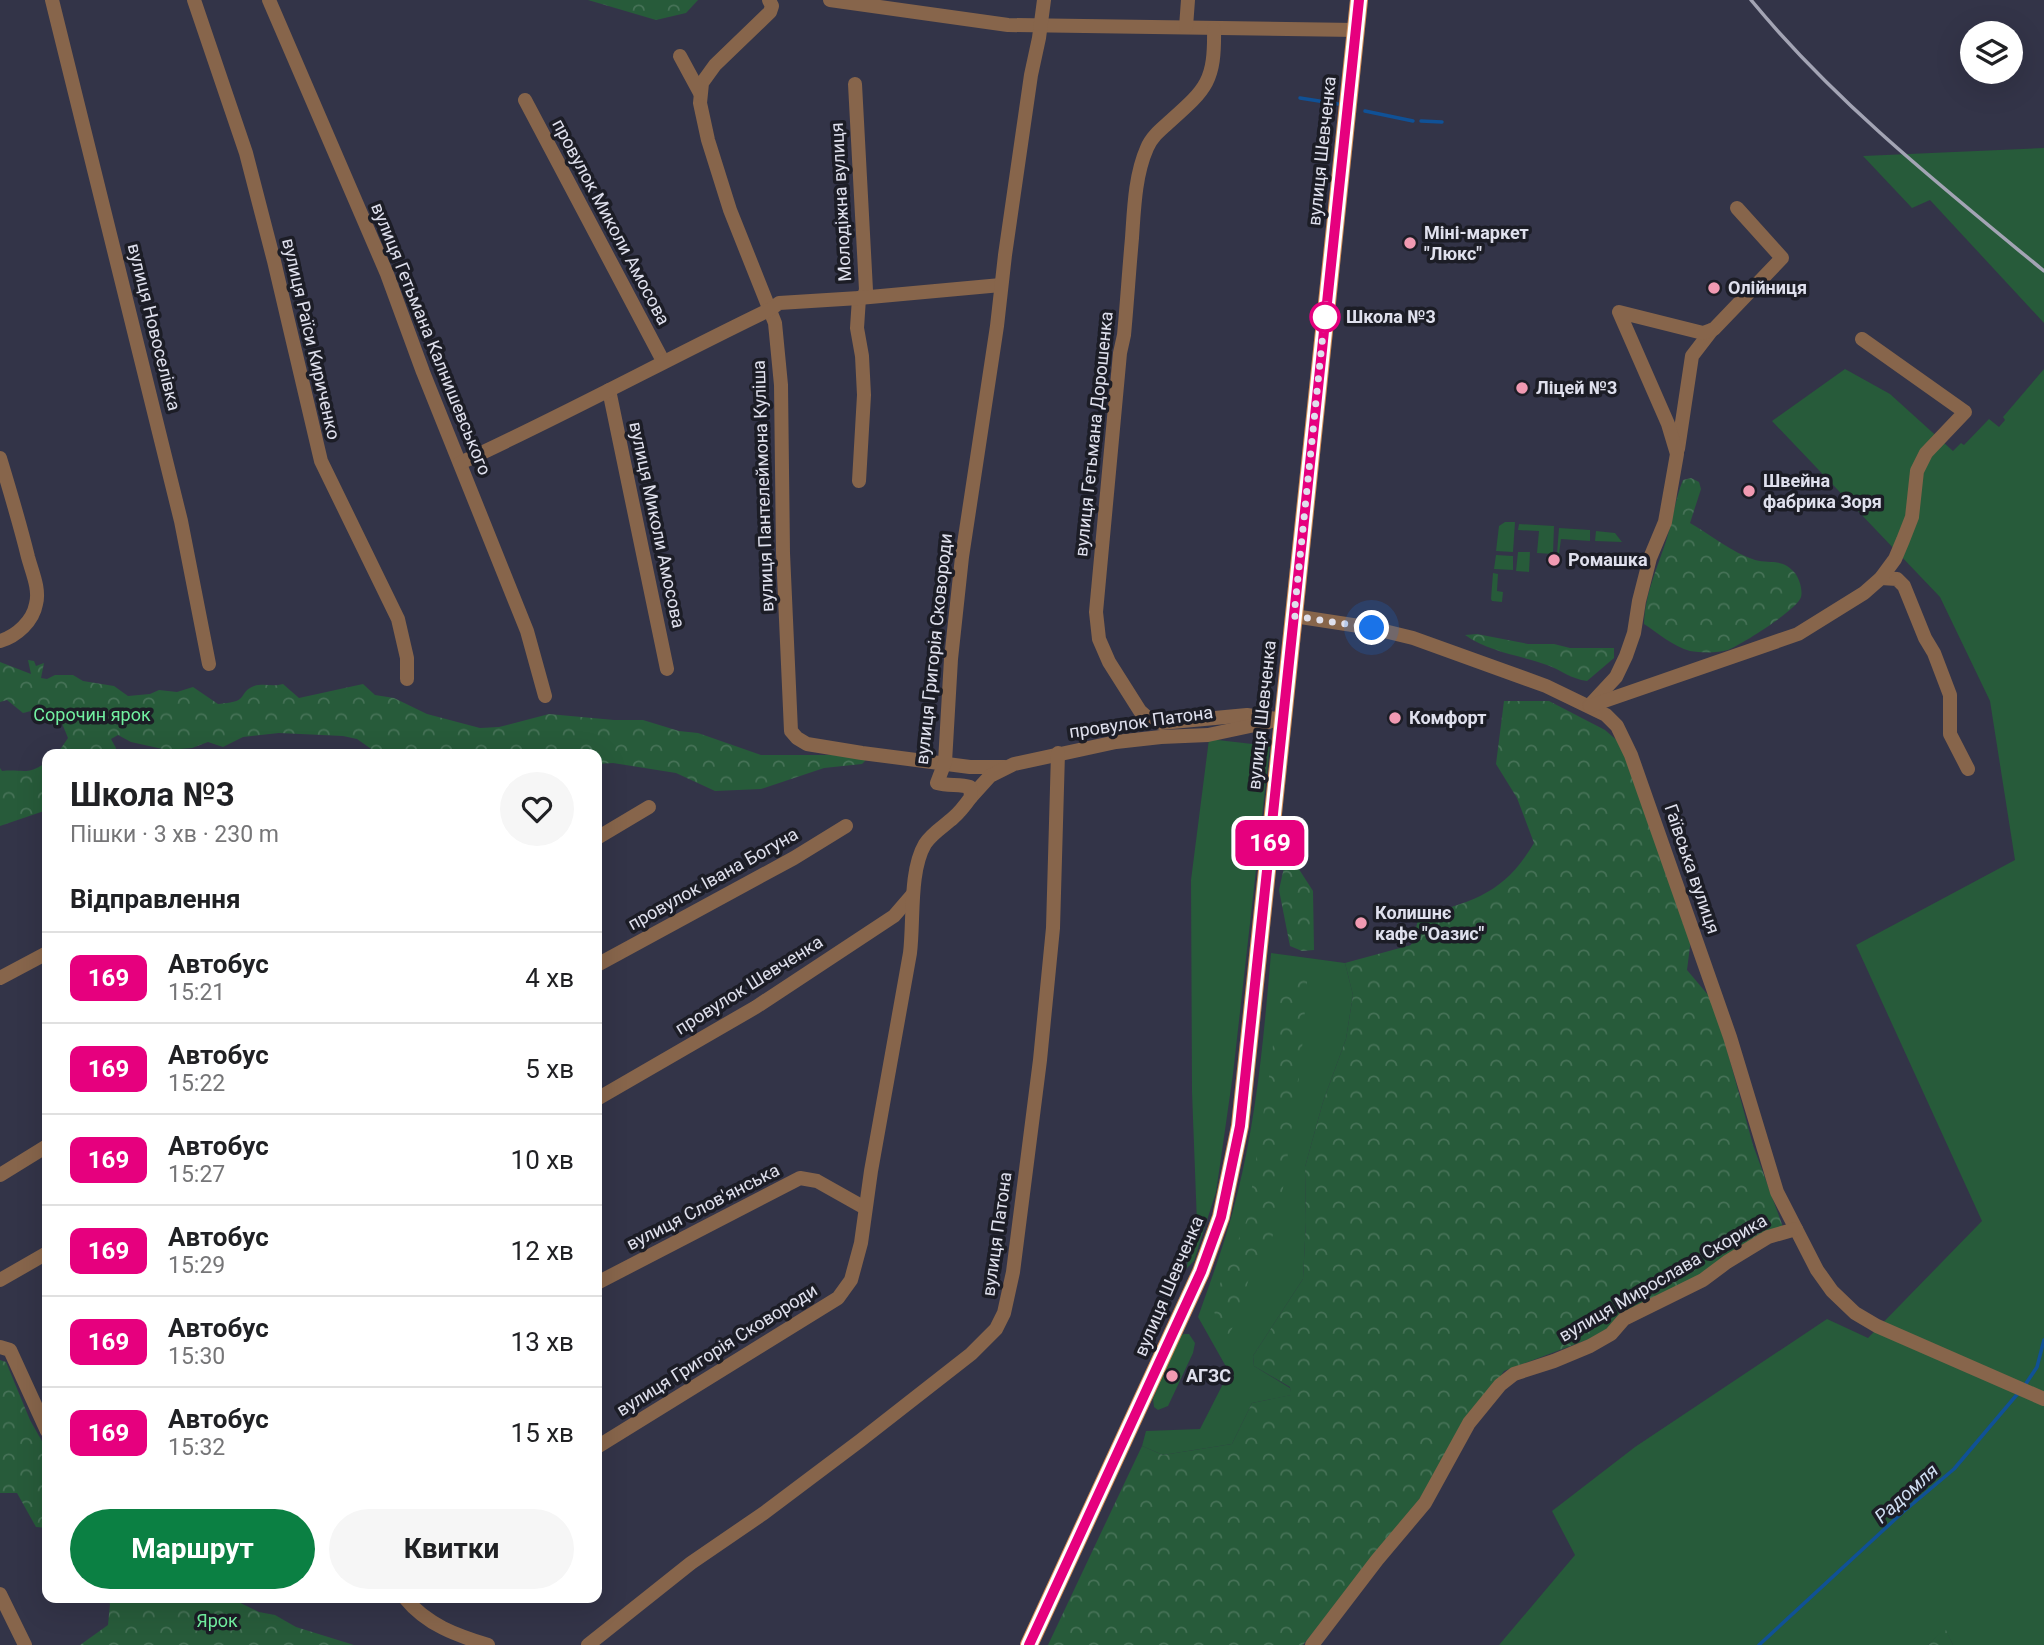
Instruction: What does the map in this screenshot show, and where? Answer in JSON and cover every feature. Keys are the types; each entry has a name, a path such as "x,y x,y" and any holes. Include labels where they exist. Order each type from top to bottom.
{"main road":[{"name":"вулиця Шевченка","path":"1029,1645 1201,1272 1221,1217 1240,1126 1359,0"}],"street":[{"name":"вулиця Новоселівка","path":"52,0 181,521 209,664"},
{"name":"вулиця Раїси Кириченко","path":"194,0 246,153 321,461 398,619 407,658 407,679"},
{"name":"вулиця Гетьмана Калнишевського","path":"269,0 387,274 423,372 527,631 545,696"},
{"path":"700,93 702,83 715,65 750,28 770,12 772,6 769,0"},
{"path":"830,0 903,5 1007,25 1356,30"},
{"name":"вулиця Григорія Сковороди","path":"602,1444 842,1294 851,1280 856,1264 914,930 913,894 926,842 956,816 971,797 970,787 967,785 937,783 945,762 959,582 1044,0"},
{"path":"1186,27 1188,0"},
{"name":"вулиця Гетьмана Дорошенка","path":"1214,29 1212,67 1206,86 1152,139 1144,157 1134,211 1096,612 1103,650 1131,698 1149,719 1161,723 1247,715 1282,736"},
{"name":"вулиця Пантелеймона Куліша","path":"680,56 700,93 703,118 730,209 775,323 780,368 783,553 791,731 807,744 945,762"},
{"name":"Молодіжна вулиця","path":"855,84 866,290 864,296 859,298 857,328 864,395 859,481"},
{"name":"провулок Миколи Амосова","path":"525,100 663,361"},
{"path":"1589,706 1616,677 1634,633 1650,558 1665,522 1692,356 1782,258 1737,208"},
{"path":"460,463 779,303 1001,285"},
{"path":"1677,453 1668,424 1619,312 1703,333 1714,329"},
{"path":"1589,706 1798,634 1844,607 1881,578 1895,559 1912,517 1917,471 1926,453 1965,412 1863,339"},
{"name":"вулиця Миколи Амосова","path":"609,390 667,669"},
{"path":"0,458 23,530 37,596 35,609 27,622 14,635 0,640"},
{"path":"1881,578 1896,579 1903,586 1924,638 1934,653 1950,695 1950,734 1968,769"},
{"name":"Гаївська вулиця","path":"1294,616 1372,628 1413,638 1546,686 1606,715 1617,726 1631,755 1730,1037 1770,1174 1817,1270 1832,1291 1854,1313 1877,1326 2044,1399"},
{"name":"провулок Патона","path":"945,762 970,767 1005,767 1116,742 1208,735 1238,727 1282,736"},
{"name":"вулиця Патона","path":"588,1645 691,1563 764,1513 850,1448 971,1354 996,1329 1004,1313 1013,1272 1040,1060 1053,928 1058,753"},
{"path":"883,756 919,768 937,783"},
{"name":"провулок Патона","path":"971,797 990,776 1005,767"},
{"path":"602,835 649,807"},
{"name":"провулок Івана Богуна","path":"602,962 794,858 846,826"},
{"name":"провулок Шевченка","path":"602,1096 756,1007 894,916 913,894"},
{"path":"0,978 42,956"},
{"path":"0,1175 42,1149"},
{"name":"вулиця Слов'янська","path":"602,1280 800,1178 817,1181 865,1208"},
{"name":"вулиця Мирослава Скорика","path":"1312,1645 1425,1503 1469,1423 1500,1385 1514,1374 1590,1346 1611,1334 1624,1319 1703,1280 1768,1237 1796,1229"},
{"path":"0,1280 42,1256"},
{"path":"0,1347 10,1350 42,1415"},
{"path":"0,1594 25,1645"},
{"path":"409,1603 443,1630 488,1645"}],"green space":[{"path":"588,0 698,0 686,13 656,20"},
{"path":"2044,148 2044,323 1930,200 1912,208 1863,156"},
{"path":"1845,369 1890,394 1953,451 1961,443 1964,445 1989,419 1999,427 2005,420 2003,417 2044,369 2044,1645 1953,1645 1945,1629 1928,1645 1499,1645 1575,1555 1552,1511 1635,1447 1827,1319 1868,1338 1982,1221 1856,945 2015,860 1990,701 1940,597 1772,421"},
{"path":"1691,478 1699,482 1701,489 1690,523 1746,557 1785,565 1796,574 1801,587 1801,597 1790,610 1756,634 1724,651 1684,649 1644,624 1649,591 1667,538 1680,487 1683,480"},
{"path":"1505,522 1515,522 1513,552 1496,551 1499,526"},
{"path":"1519,524 1554,526 1553,554 1537,553 1539,531 1518,530"},
{"path":"1559,528 1590,530 1590,541 1561,539 1557,554"},
{"path":"1596,531 1615,533 1622,542 1595,541"},
{"path":"1518,552 1530,552 1529,572 1516,571"},
{"path":"1496,555 1513,556 1513,570 1494,569"},
{"path":"1493,573 1498,574 1497,591 1503,592 1502,602 1491,599"},
{"path":"1477,634 1528,644 1614,648 1614,658 1587,681 1581,680 1547,665 1494,649 1465,635"},
{"name":"Сорочин ярок","path":"28,660 34,661 36,666 44,663 41,678 73,675 83,681 114,686 128,696 150,694 159,690 177,692 193,687 218,704 236,701 249,688 258,685 283,684 299,698 363,684 375,695 394,698 427,714 480,728 499,727 549,714 643,720 679,731 698,733 761,755 833,755 866,760 862,764 824,768 761,789 715,791 676,773 602,764 602,749 371,749 357,739 343,736 279,733 243,737 223,747 208,742 192,748 162,749 131,742 118,735 111,739 116,749 60,749 68,738 61,721 38,717 35,710 23,713 7,700 0,702 0,662 31,674"},
{"path":"1504,701 1549,701 1605,730 1620,743 1691,938 1687,970 1714,1002 1753,1145 1783,1227 1589,1339 1504,1371 1410,1513 1303,1645 1048,1645 1142,1446 1163,1455 1232,1444 1252,1403 1291,1395 1290,1387 1254,1366 1253,1356 1303,1279 1305,1167 1323,1102 1346,1039 1353,995 1345,963 1411,945 1419,917 1456,906 1486,893 1511,874 1534,843 1517,798 1496,764"},
{"path":"1209,739 1270,746 1233,1074 1216,1192 1194,1261 1186,1269 1197,1224 1192,1092 1191,880"},
{"name":"Сорочин ярок","path":"42,765 42,812 0,826 0,768 2,771 30,770"},
{"path":"1293,860 1313,891 1314,950 1302,951 1290,946 1279,890 1285,863"},
{"path":"1271,953 1345,963 1353,995 1346,1039 1323,1102 1305,1167 1303,1279 1253,1356 1254,1366 1290,1388 1292,1395 1252,1403 1232,1444 1163,1455 1142,1446 1146,1431 1200,1429 1229,1372 1198,1317 1229,1226 1244,1165 1259,1075"},
{"path":"1308,969 1301,1063 1279,1216 1266,1256 1250,1275 1237,1319 1227,1338 1218,1330 1214,1310 1215,1296 1247,1219 1271,1064 1278,996 1285,976"},
{"path":"1189,1334 1195,1343 1193,1353 1168,1406 1158,1410 1154,1407 1153,1399 1179,1336"},
{"path":"0,1360 6,1362 30,1420 42,1441 42,1528 36,1527 17,1493 0,1493"},
{"name":"Ярок","path":"240,1603 259,1612 275,1615 296,1627 354,1645 80,1645 108,1625 110,1604"},
{"path":"1945,1628 1953,1645 1928,1645"}],"waterway":[{"path":"1300,98 1338,104"},
{"path":"1365,111 1413,121"},
{"path":"1421,121 1442,122"},
{"name":"Радомля","path":"2025,1385 2037,1367 2044,1340"},
{"name":"Радомля","path":"1759,1645 1903,1512 1954,1469 2020,1391"}],"railway":[{"path":"1751,0 1818,74 1854,109 2044,271"}],"bus line":[{"name":"169","path":"1029,1645 1201,1272 1221,1217 1230,1180 1240,1126 1281,751 1359,0"}],"place":[{"name":"Міні-маркет \"Люкс\"","path":"1410,243"},
{"name":"Олійниця","path":"1714,288"},
{"name":"Школа №3","path":"1325,317"},
{"name":"Ліцей №3","path":"1522,388"},
{"name":"Швейна фабрика Зоря","path":"1749,491"},
{"name":"Ромашка","path":"1554,560"},
{"name":"Комфорт","path":"1395,718"},
{"name":"Колишнє кафе \"Оазис\"","path":"1361,923"},
{"name":"АГЗС","path":"1172,1376"}],"route":[{"path":"1325,317 1326,304 1294,616 1372,628"}]}
